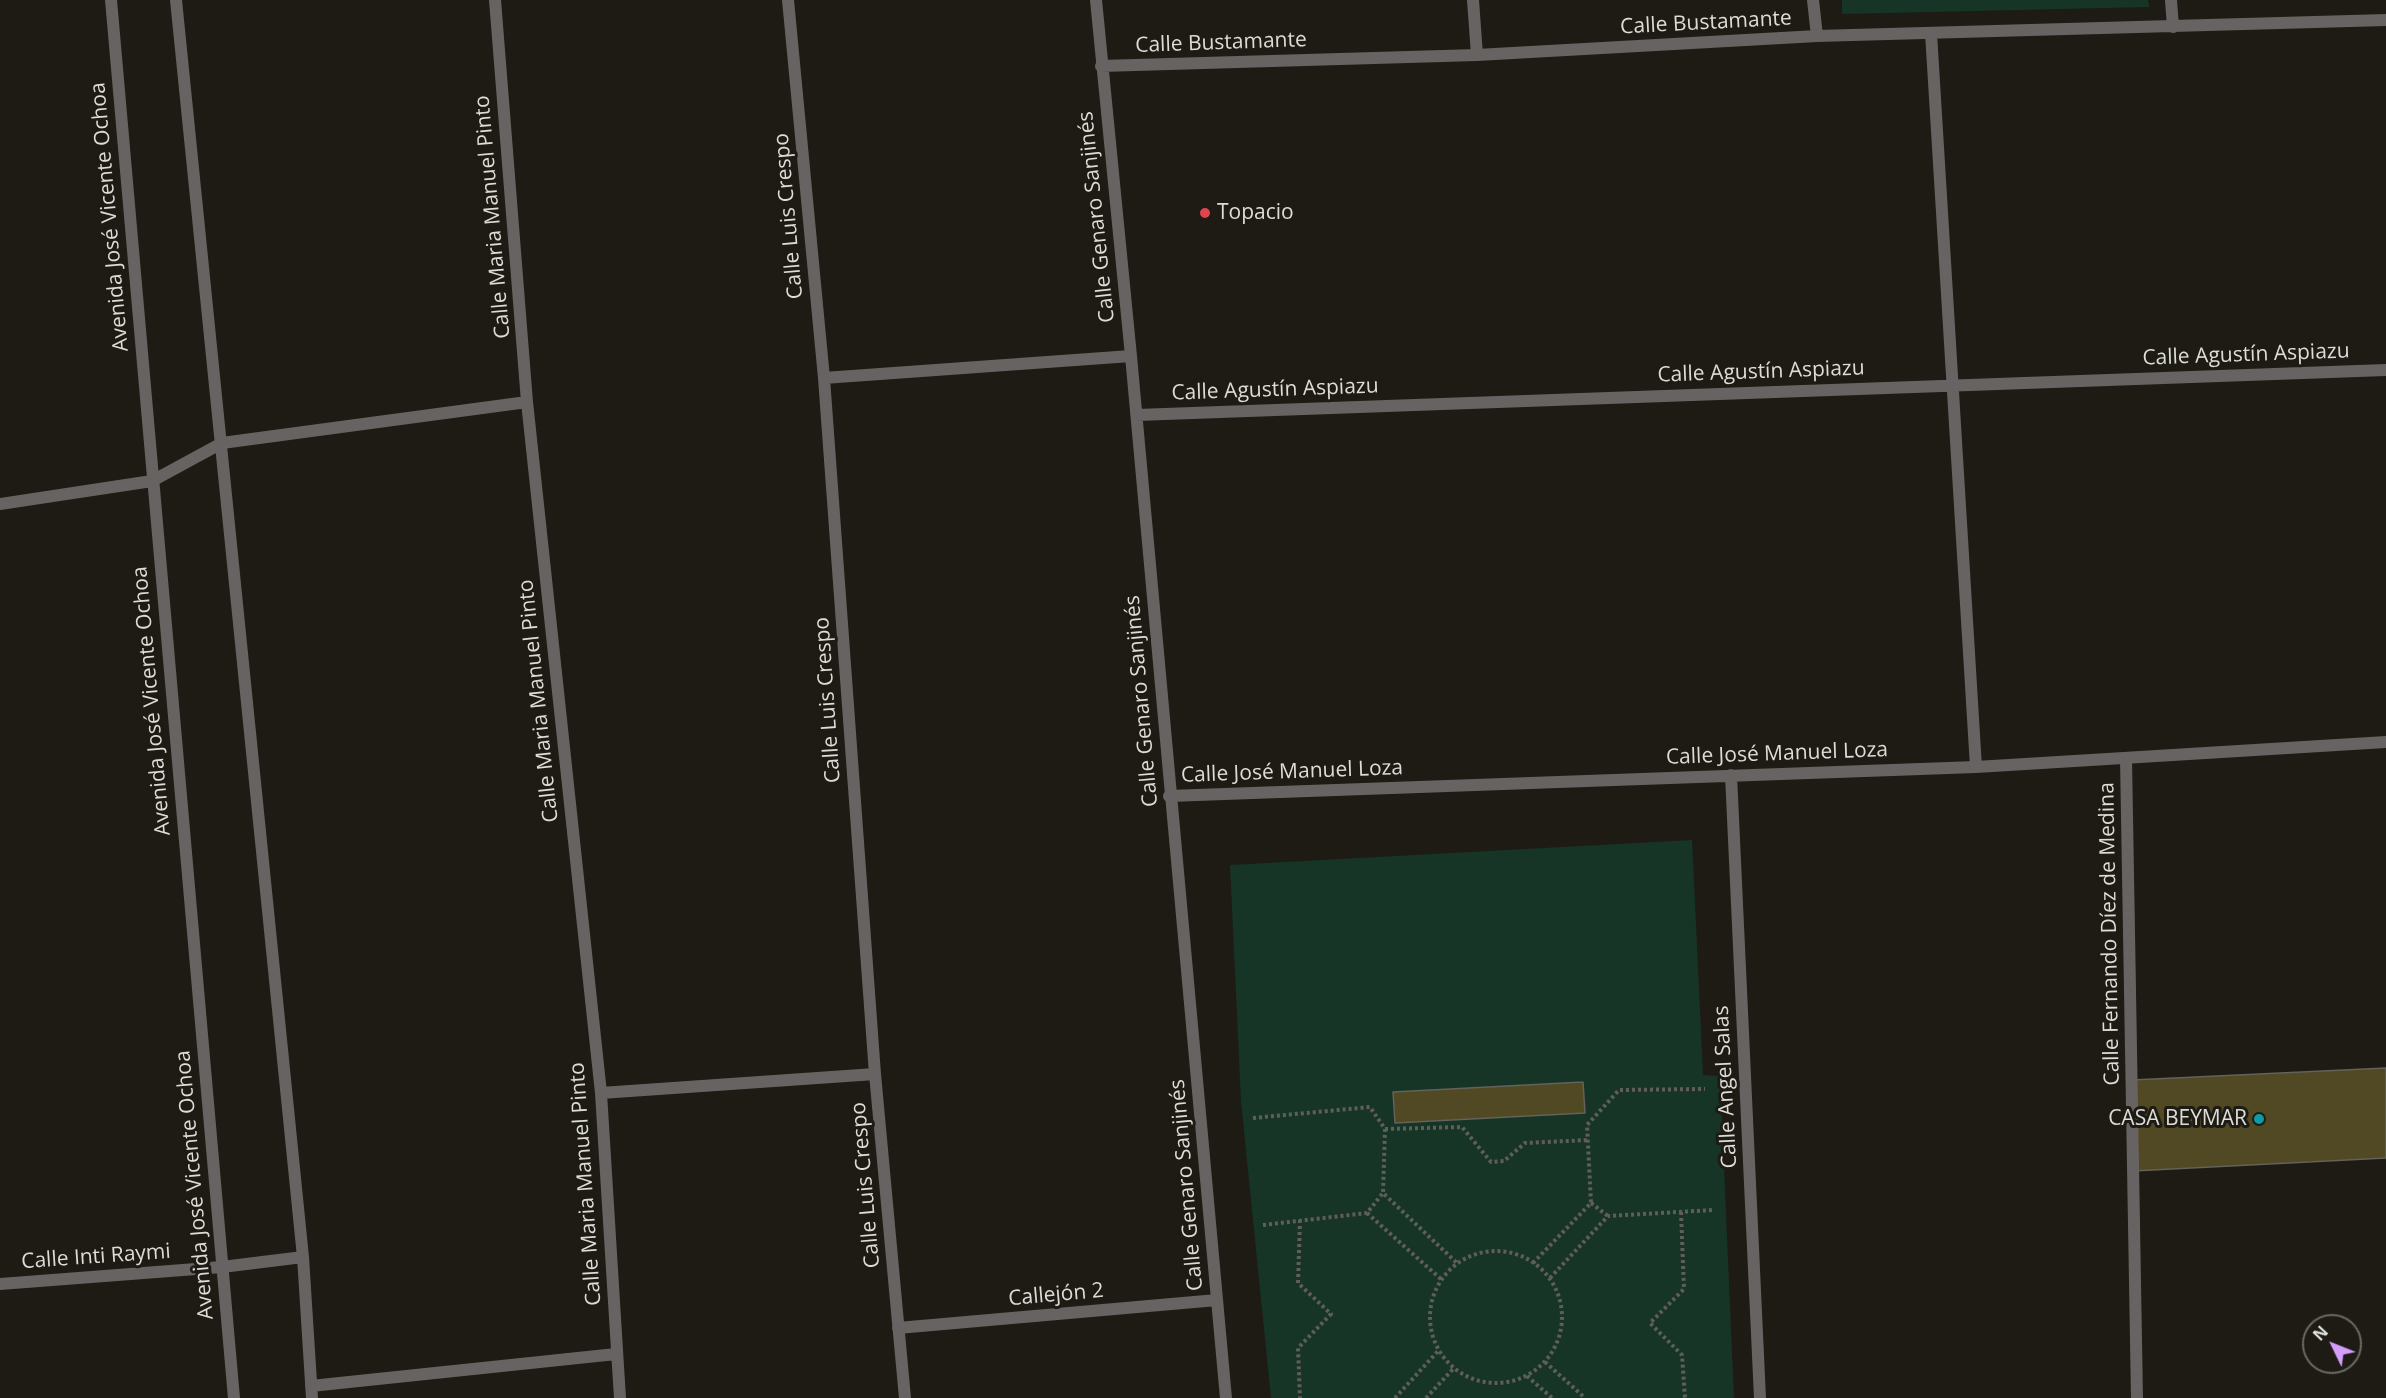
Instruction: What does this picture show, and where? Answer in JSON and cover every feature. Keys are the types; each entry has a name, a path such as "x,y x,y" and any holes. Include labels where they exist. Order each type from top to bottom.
{"street":[{"name":"Avenida José Vicente Ochoa","path":"111,0 234,1398"},
{"path":"176,0 303,1257 311,1392 616,1354"},
{"name":"Calle Maria Manuel Pinto","path":"495,0 527,402 601,1093 620,1398"},
{"name":"Calle Luis Crespo","path":"788,0 824,378 875,1074 905,1398"},
{"name":"Calle Genaro Sanjinés","path":"1096,0 1137,415 1226,1398"},
{"path":"1473,0 1477,55"},
{"path":"1814,0 1817,36"},
{"path":"2171,0 2173,27"},
{"name":"Calle Bustamante","path":"1101,66 1477,55 1817,36 2386,20"},
{"path":"1931,33 1976,767"},
{"path":"824,378 1131,356"},
{"name":"Calle Agustín Aspiazu","path":"1137,415 2386,370"},
{"path":"0,504 152,481 222,443 527,402"},
{"name":"Calle José Manuel Loza","path":"1170,796 1976,767 2386,742"},
{"name":"Calle Fernando Díez de Medina","path":"2126,758 2137,1398"},
{"name":"Calle Angel Salas","path":"1731,775 1760,1398"},
{"path":"601,1093 875,1074"},
{"name":"Calle Inti Raymi","path":"0,1284 222,1267 303,1257"},
{"name":"Callejón 2","path":"898,1328 1217,1300"}],"path":[{"path":"1533,1263 1591,1203 1587,1125 1619,1090 1705,1089"},
{"path":"1253,1118 1370,1107 1385,1129 1383,1193 1367,1213 1263,1225"},
{"path":"1385,1129 1462,1127 1491,1162 1504,1161 1525,1143 1588,1140"},
{"path":"1383,1193 1458,1264"},
{"path":"1591,1203 1608,1215 1713,1210"},
{"path":"1681,1212 1684,1289 1650,1323 1682,1355 1685,1398"},
{"path":"1367,1213 1442,1280"},
{"path":"1550,1278 1608,1215"},
{"path":"1300,1220 1298,1283 1331,1314 1298,1348 1300,1398"},
{"path":"1491,1251 1513,1253 1533,1263 1550,1278 1560,1298 1562,1321 1557,1343 1545,1362 1527,1376 1505,1383 1485,1383 1465,1376 1448,1364 1439,1350 1430,1326 1431,1305 1442,1280 1458,1264 1469,1257 1491,1251"},
{"path":"1395,1398 1439,1350"},
{"path":"1545,1362 1585,1398"},
{"path":"1426,1398 1454,1368"},
{"path":"1527,1376 1552,1398"}],"green space":[{"path":"1842,0 2148,0 2149,7 1842,14"},
{"path":"1692,840 1703,1075 1720,1076 1734,1398 1271,1398 1241,1101 1230,865"}],"building":[{"name":"CASA BEYMAR","path":"2386,1068 2386,1158 2133,1171 2132,1080"},
{"path":"1583,1082 1585,1113 1395,1123 1393,1092"}],"place":[{"name":"Topacio","path":"1205,213"},
{"name":"CASA BEYMAR","path":"2259,1119"}]}
